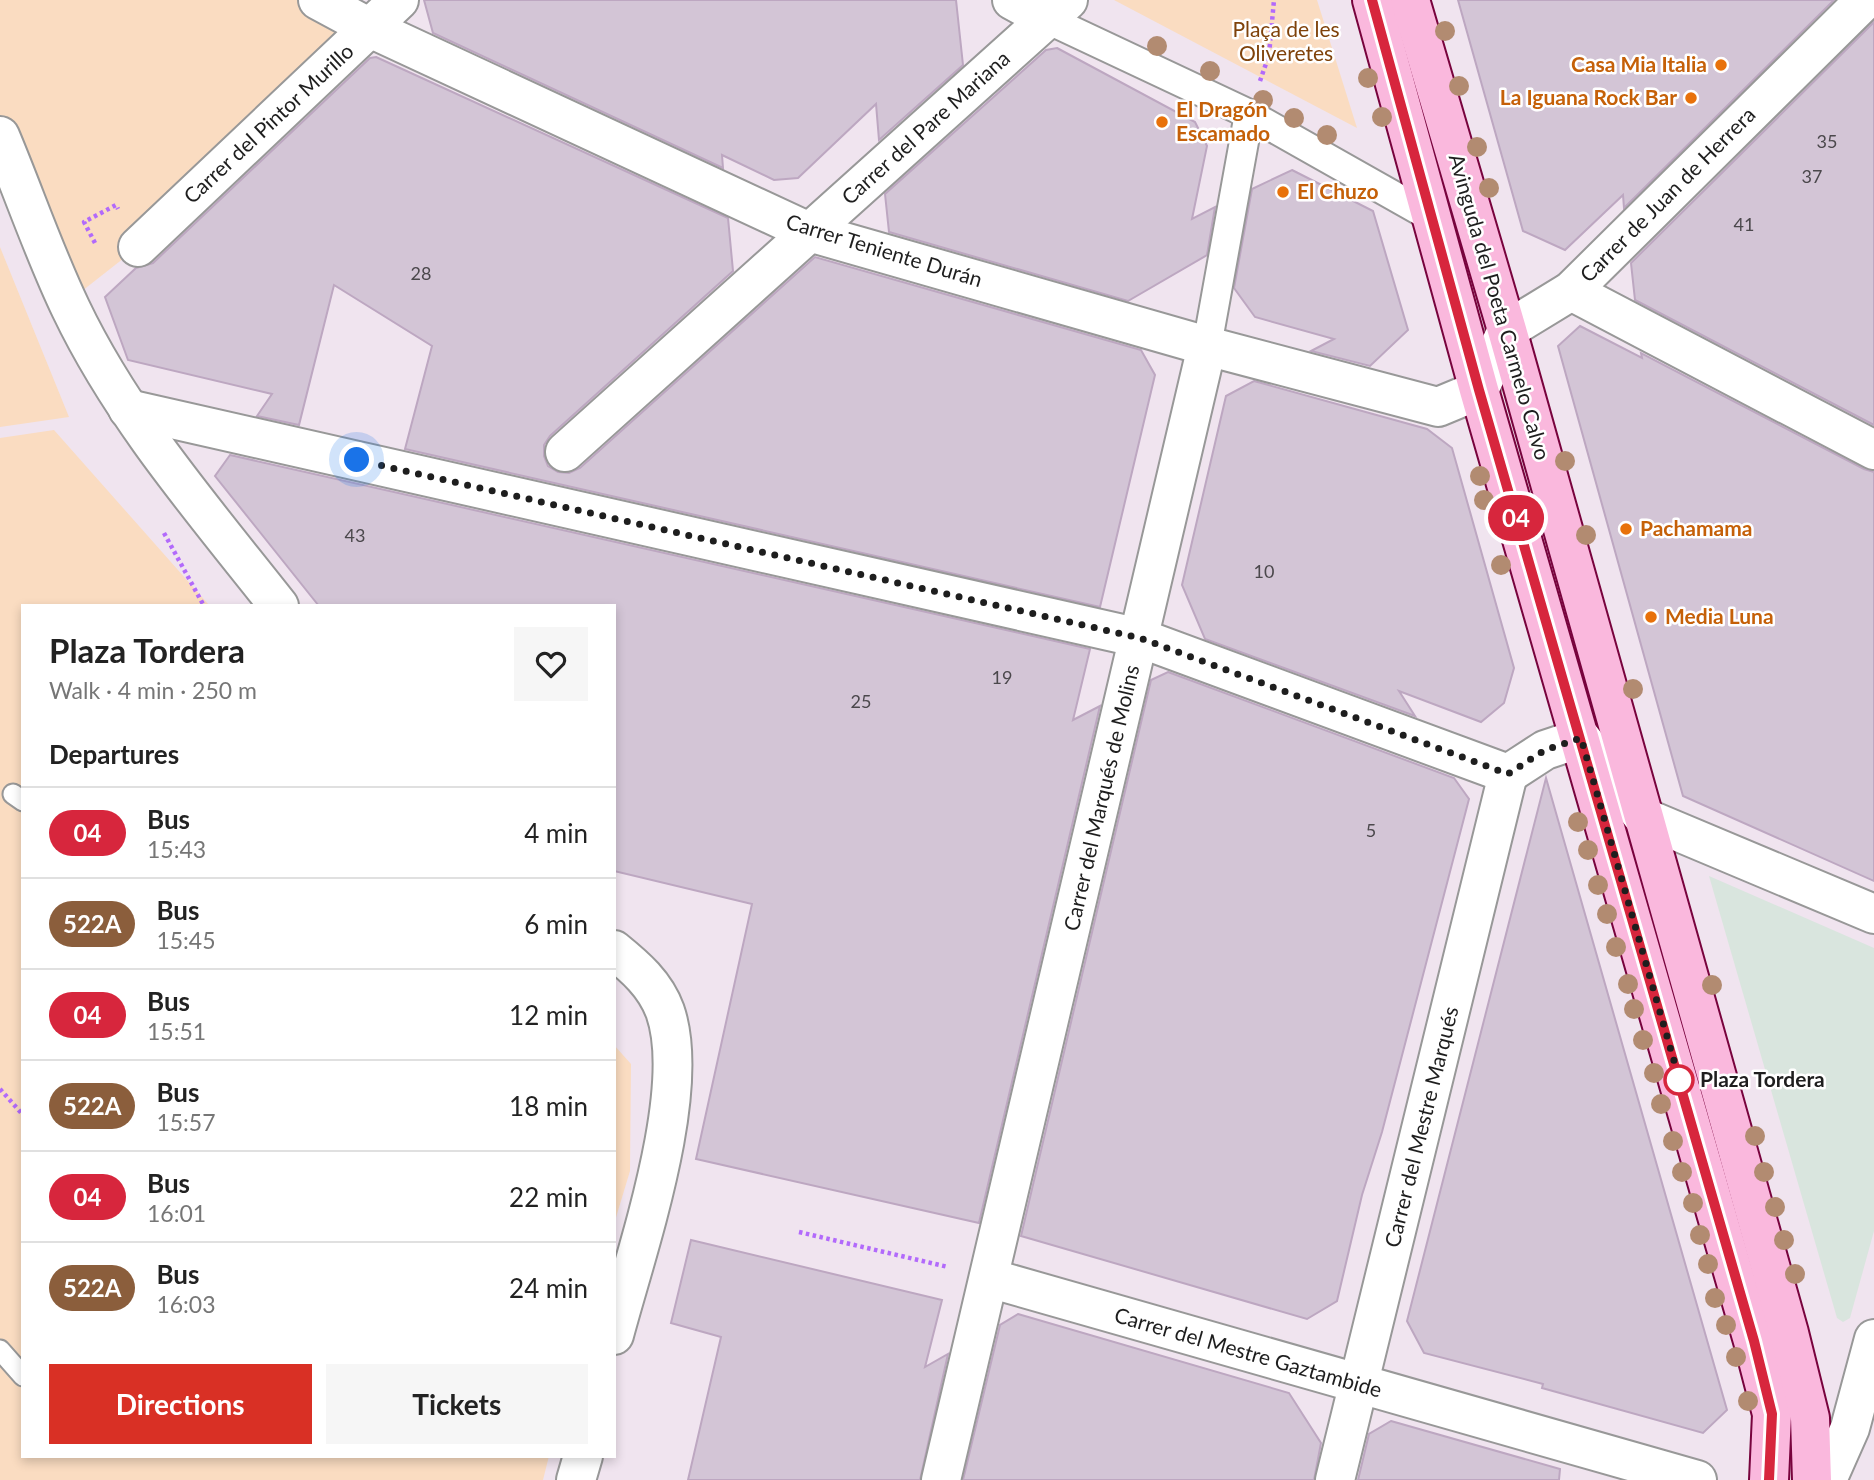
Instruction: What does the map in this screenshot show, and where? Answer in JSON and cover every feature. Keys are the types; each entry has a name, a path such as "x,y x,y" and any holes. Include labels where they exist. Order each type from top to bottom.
{"main road":[{"name":"Avinguda del Poeta Carmelo Calvo","path":"1372,0 1479,390 1760,1365 1772,1414 1769,1480"},
{"name":"Avinguda del Poeta Carmelo Calvo","path":"1410,0 1507,330 1789,1333 1810,1418 1812,1480"}],"street":[{"name":"Carrer Teniente Durán","path":"318,0 370,28 808,232 1207,346 1438,407 1479,390"},
{"name":"Carrer del Pintor Murillo","path":"138,247 399,0"},
{"path":"1012,0 1058,9 1433,218"},
{"name":"Carrer de Juan de Herrera","path":"1507,330 1570,291 1865,0"},
{"name":"Carrer del Pare Mariana","path":"565,452 1058,9"},
{"name":"Carrer del Marqués de Molins","path":"941,1480 1207,346 1249,114"},
{"path":"0,136 72,311 128,409 181,482 277,604"},
{"path":"1570,291 1874,450"},
{"path":"1479,390 1507,330"},
{"path":"128,409 1140,638 1508,774 1545,750 1581,738 1643,817 1874,914"},
{"name":"Carrer del Mestre Marqués","path":"1335,1480 1508,774"},
{"path":"616,952 646,976 665,1011 673,1054 671,1106 616,1327"},
{"name":"Carrer del Mestre Gaztambide","path":"989,1278 1359,1386 1697,1480"},
{"path":"1826,1480 1850,1427 1874,1339"},
{"path":"576,1480 582,1458"}],"lane":[{"path":"0,1350 21,1374"}],"path":[{"path":"1249,114 1269,55 1274,0"},
{"path":"0,1089 21,1113"},
{"path":"799,1232 989,1278"}],"green space":[{"path":"0,0 318,0 370,28 138,247 68,302 0,136"},
{"name":"Plaça de les Oliveretes","path":"1114,0 1317,0 1357,128"},
{"path":"0,247 69,417 0,427"},
{"path":"54,430 208,604 21,604 21,1458 548,1458 543,1480 0,1480 0,438"},
{"path":"616,1047 631,1064 630,1171 616,1217"}],"shaded area":[{"path":"1709,876 1874,948 1874,1231 1850,1318 1843,1322 1837,1318"}],"building":[{"path":"424,0 956,0 963,65 879,140 876,104 798,178 774,180 722,155 723,168 433,33"},
{"path":"1458,0 1834,0 1624,208 1623,195 1565,250 1523,231"},
{"path":"1874,22 1874,425 1635,300 1631,263"},
{"path":"1057,48 1195,122 1207,146 1192,219 1215,207 1207,255 1128,301 889,232 885,194 1046,50"},
{"path":"376,57 728,218 733,271 550,436 544,445 544,456 548,466 558,472 569,473 580,468 815,257 1141,350 1155,375 1100,607 405,449 432,346 334,285 299,425 257,416 272,394 128,360 105,297 136,268 153,263 370,58"},
{"path":"1292,170 1373,211 1408,330 1370,366 1311,351 1334,339 1255,317 1234,288 1252,189"},
{"path":"1580,326 1642,358 1641,353 1874,472 1874,881 1683,796 1558,346"},
{"path":"1254,381 1427,429 1452,448 1514,668 1504,703 1481,722 1399,691 1415,716 1205,639 1182,585 1226,396"},
{"path":"230,455 1090,649 1073,720 1100,706 979,1223 696,1159 752,904 616,871 616,604 317,604 215,476"},
{"path":"1168,672 1454,778 1469,799 1382,1132 1362,1195 1337,1301 1307,1319 1021,1236 1151,680"},
{"path":"1546,778 1727,1410 1703,1433 1542,1388 1543,1384 1424,1353 1407,1321"},
{"path":"691,1240 942,1300 925,1367 948,1354 920,1480 688,1480 721,1337 671,1323"},
{"path":"1018,1314 1289,1393 1321,1443 1314,1480 963,1480 1000,1325"},
{"path":"1391,1421 1560,1469 1559,1480 1358,1480 1369,1434"}],"bus line":[{"name":"04","path":"1372,0 1479,390 1754,1341 1772,1414 1769,1480"}],"place":[{"name":"Casa Mia Italia","path":"1721,65"},
{"name":"La Iguana Rock Bar","path":"1691,98"},
{"name":"El Dragón Escamado","path":"1162,122"},
{"name":"El Chuzo","path":"1283,192"},
{"name":"Pachamama","path":"1626,529"},
{"name":"Media Luna","path":"1651,617"},
{"name":"Plaza Tordera","path":"1679,1080"}],"route":[{"path":"357,460 1140,638 1508,774 1545,750 1581,738 1681,1085 1679,1080"}]}
